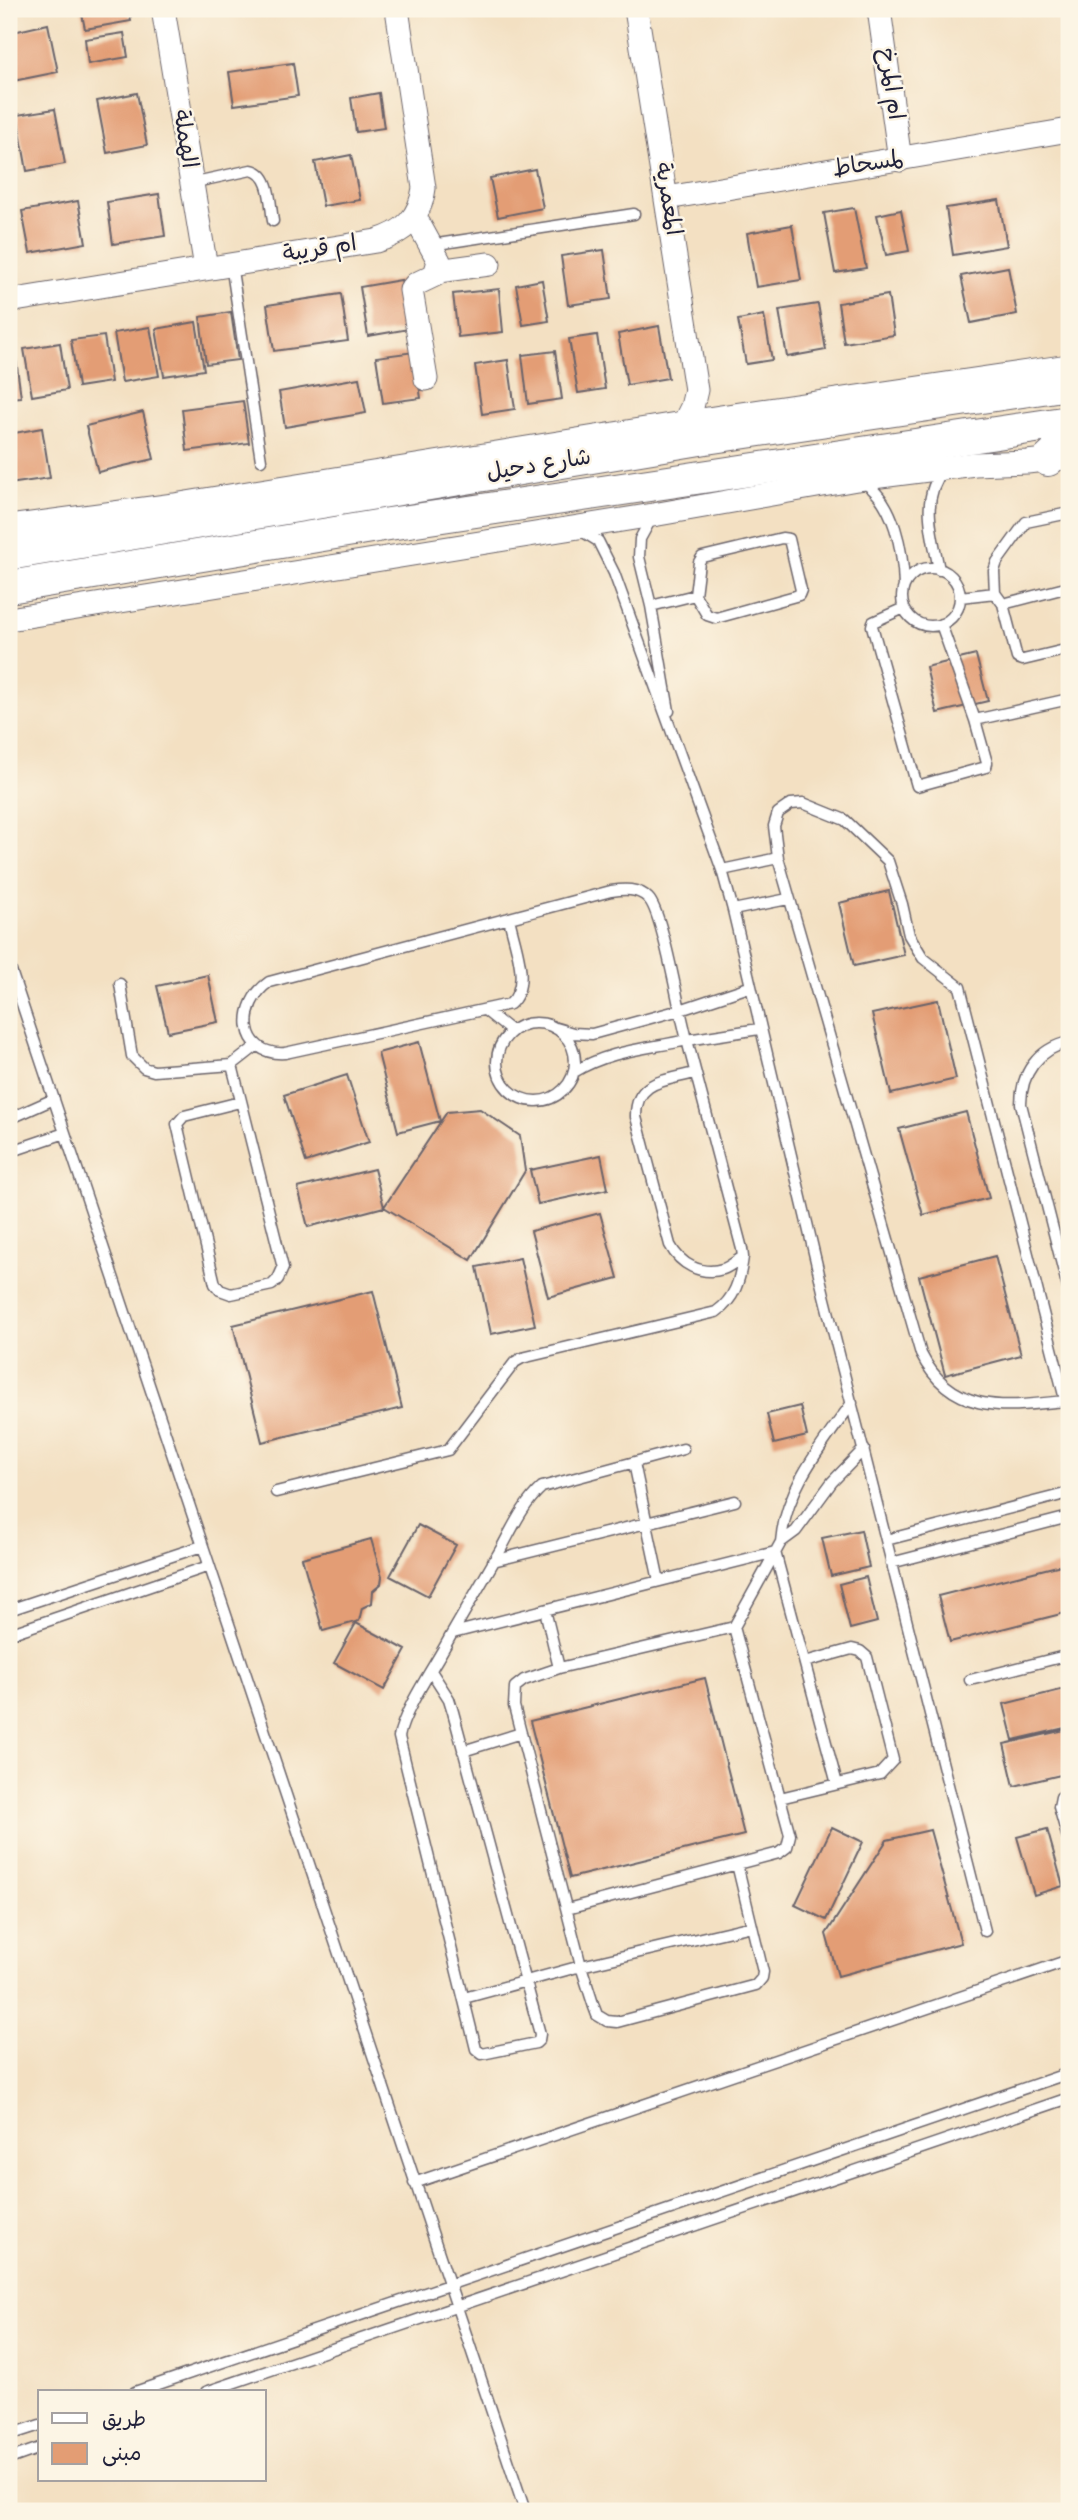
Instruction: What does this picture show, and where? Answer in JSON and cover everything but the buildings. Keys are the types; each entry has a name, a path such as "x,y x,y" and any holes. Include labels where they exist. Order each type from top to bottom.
{"main road":[{"path":"1025,373 1069,382"},
{"name":"شارع دحيل","path":"9,554 706,438 1069,382"},
{"name":"شارع دحيل","path":"9,587 437,516 1069,422"},
{"path":"9,545 100,540"}],"street":[{"name":"الهملة","path":"163,9 206,268"},
{"path":"397,9 423,173 422,203 415,217 439,261 438,271"},
{"name":"المعمرية","path":"636,9 696,390 684,423"},
{"name":"ام المرخ","path":"880,9 900,160"},
{"name":"لمسحاط","path":"667,198 1069,130"},
{"name":"ام قريبة","path":"9,301 376,241 405,229 415,217"},
{"path":"426,379 411,290 438,271 489,264"},
{"name":"شارع دحيل","path":"9,527 174,505 720,417 1069,366"},
{"path":"696,390 720,417"},
{"path":"9,619 653,515 857,479 1062,452"}],"lane":[{"path":"191,183 251,170 258,171 265,177 272,221"},
{"path":"431,245 634,214"},
{"path":"230,264 261,460"},
{"path":"939,570 929,504 934,483 945,468"},
{"path":"857,479 872,487 886,507 902,560 902,598 908,615 923,625 941,624 955,613 960,597 954,580 939,570 918,572 909,578 904,587"},
{"path":"1069,513 1031,520 1021,527 994,570 995,593 1003,604 1017,658 1023,660 1069,649"},
{"path":"653,515 642,530 639,548 674,741"},
{"path":"574,528 589,534 604,550 614,573 722,870 891,1563 985,1931"},
{"path":"782,538 789,540 801,590 799,595 716,618 707,615 695,595 700,559 782,538"},
{"path":"1003,604 1069,587"},
{"path":"960,597 995,593"},
{"path":"651,606 695,595"},
{"path":"904,608 873,622 872,626 917,786 986,767 987,763 975,720 941,624"},
{"path":"975,720 1069,699"},
{"path":"1065,1401 1012,1406 978,1401 948,1389 929,1370 916,1340 778,858 774,826 778,813 791,804 803,803 845,820 888,861 909,935 923,958 960,986 1069,1415"},
{"path":"722,870 778,858"},
{"path":"276,1492 448,1450 515,1362 716,1312 731,1298 739,1278 743,1249 694,1073 656,912 647,896 624,889 509,918 269,982 254,995 248,1005 249,1032 256,1047 266,1052 285,1053 510,1004 518,997 521,988 509,918"},
{"path":"733,910 788,899"},
{"path":"9,965 525,2511"},
{"path":"120,984 132,1056 144,1068 154,1071 232,1065 256,1047"},
{"path":"556,1028 569,1040 575,1055 574,1072 567,1087 554,1097 538,1101 522,1099 508,1090 499,1076 496,1060 500,1044 511,1031 525,1024 541,1023 573,1033 592,1034 680,1010 749,986"},
{"path":"486,1010 511,1031"},
{"path":"574,1072 611,1054 759,1029"},
{"path":"1069,1042 1045,1052 1033,1063 1026,1074 1021,1104 1069,1292"},
{"path":"232,1065 283,1268 272,1285 231,1294 220,1290 215,1284 177,1124 184,1116 240,1102"},
{"path":"694,1073 649,1086 643,1091 637,1098 635,1108 639,1130 670,1245 675,1254 684,1263 710,1270 723,1269 743,1257"},
{"path":"9,1119 54,1099"},
{"path":"9,1152 65,1133"},
{"path":"567,1909 779,1853 787,1847 790,1835 734,1627 778,1547 782,1525 806,1468 852,1403"},
{"path":"431,1671 449,1699 540,2034 540,2040 536,2043 482,2054 476,2049 399,1737 401,1725 431,1671 523,1509 542,1487 683,1449"},
{"path":"453,1633 659,1581 778,1547 796,1531 832,1482 864,1449"},
{"path":"634,1463 659,1581"},
{"path":"886,1540 1069,1493"},
{"path":"494,1561 735,1501"},
{"path":"891,1563 1069,1517"},
{"path":"9,1610 202,1546"},
{"path":"778,1547 837,1784"},
{"path":"9,1634 209,1566"},
{"path":"545,1610 559,1668"},
{"path":"734,1627 559,1668 524,1680 515,1687 514,1706 581,1966 597,2015 607,2021 617,2022 756,1985 763,1972 737,1864"},
{"path":"780,1798 880,1774 893,1760 867,1657 852,1649 805,1662"},
{"path":"970,1680 1069,1655"},
{"path":"463,1751 521,1733"},
{"path":"1069,1792 1061,1797 1059,1807 1069,1842"},
{"path":"464,1998 581,1966 752,1926"},
{"path":"414,2183 1069,1960"},
{"path":"141,2390 1069,2073"},
{"path":"212,2390 1069,2098"},
{"path":"9,2435 38,2426"},
{"path":"9,2459 38,2449"}]}
